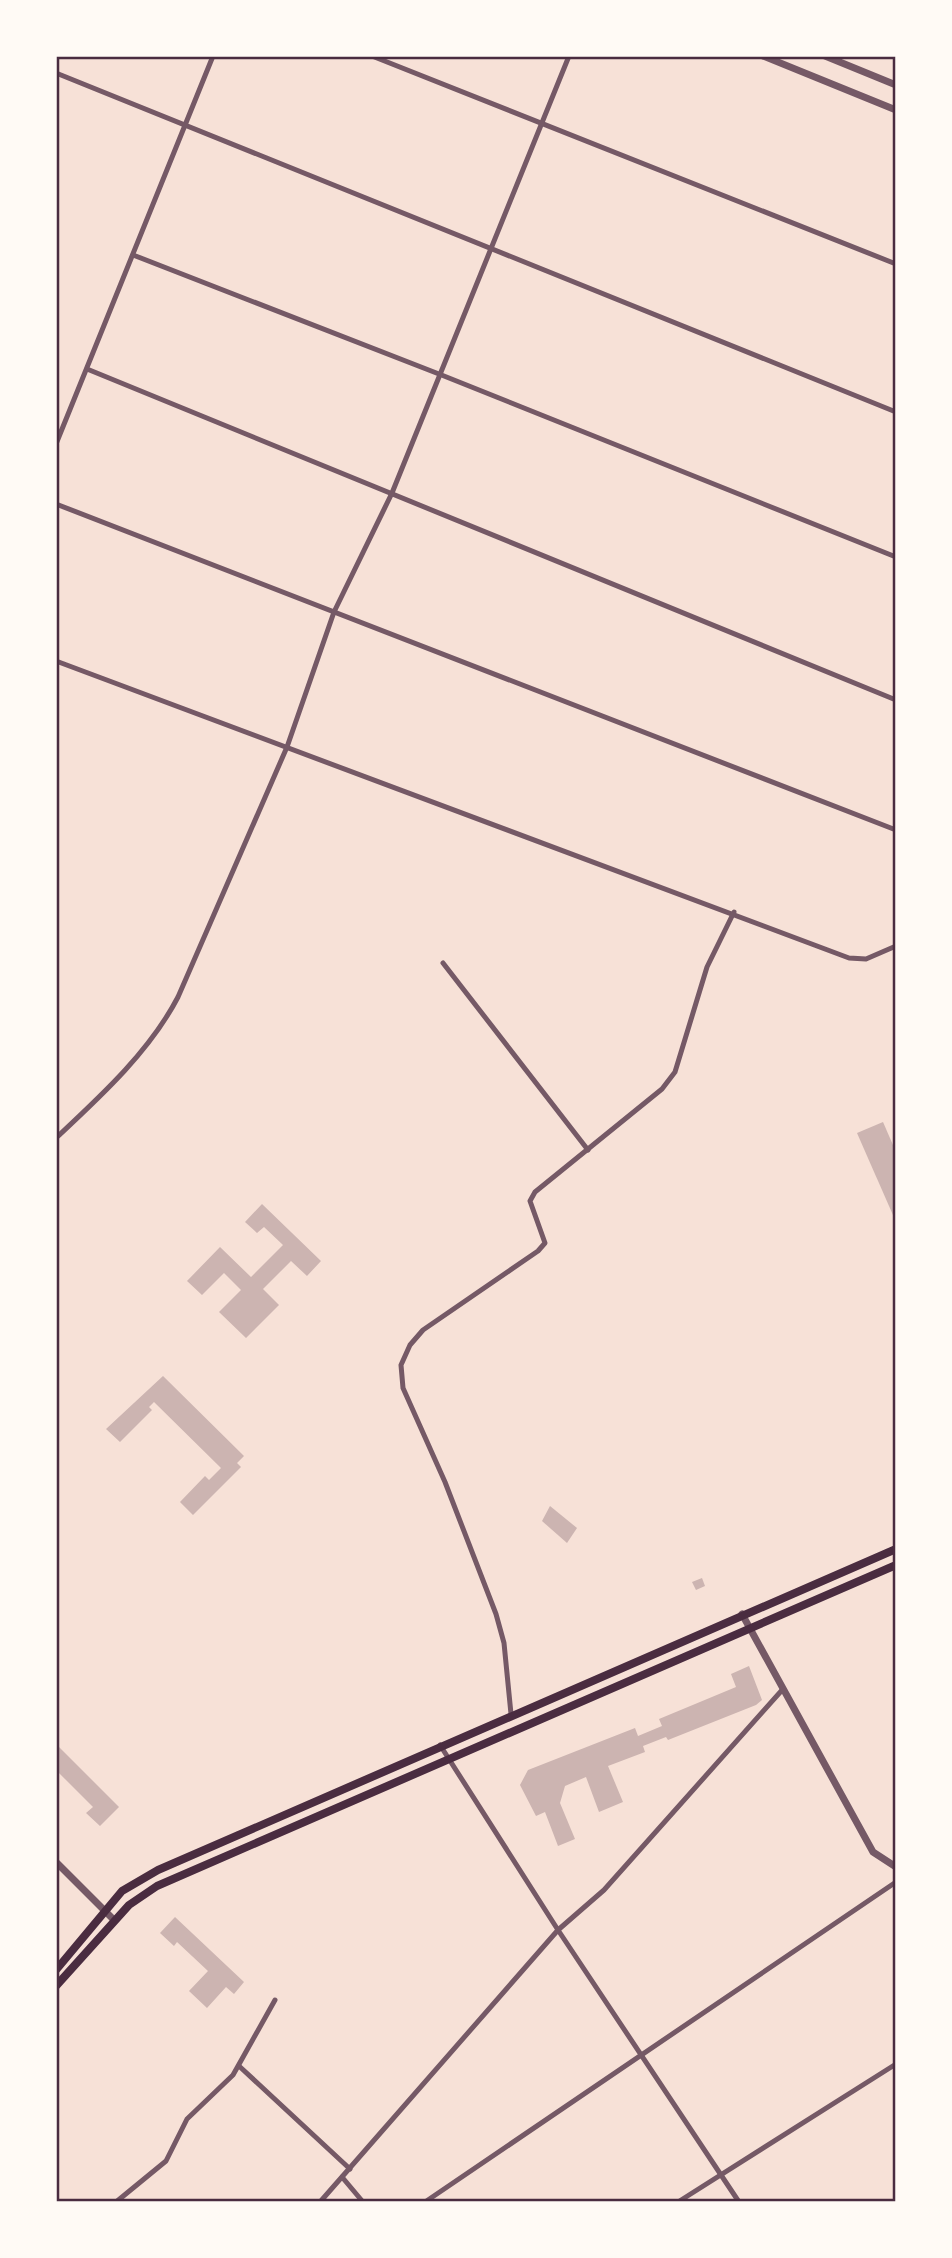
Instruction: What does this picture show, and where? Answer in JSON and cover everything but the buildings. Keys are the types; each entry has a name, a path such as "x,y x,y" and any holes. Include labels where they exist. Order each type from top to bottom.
{"main road":[{"path":"56,1970 122,1891 158,1870 511,1714 896,1549"},
{"path":"56,1986 134,1900 157,1886 896,1565"}],"street":[{"path":"56,444 212,56"},
{"path":"372,56 896,264"},
{"path":"56,1138 90,1106 165,1023 201,950 288,747 334,612 392,493 569,56"},
{"path":"763,56 896,110"},
{"path":"825,56 896,85"},
{"path":"56,74 490,246 896,412"},
{"path":"133,255 896,557"},
{"path":"87,369 896,700"},
{"path":"56,504 896,830"},
{"path":"56,661 734,912 849,958 866,959 896,946"},
{"path":"511,1714 504,1643 496,1614 445,1482 403,1388 401,1365 410,1345 424,1330 545,1243 530,1201 535,1192 662,1089 675,1072 707,967 734,912"},
{"path":"443,963 588,1150"},
{"path":"742,1614 873,1852 896,1867"},
{"path":"320,2202 558,1930 610,1884 783,1689"},
{"path":"440,1745 558,1930 740,2202"},
{"path":"56,1862 114,1920"},
{"path":"425,2202 896,1882"},
{"path":"116,2202 166,2161 187,2119 233,2075 275,2000"},
{"path":"678,2202 896,2064"},
{"path":"239,2066 349,2169"},
{"path":"342,2177 363,2202"}]}
